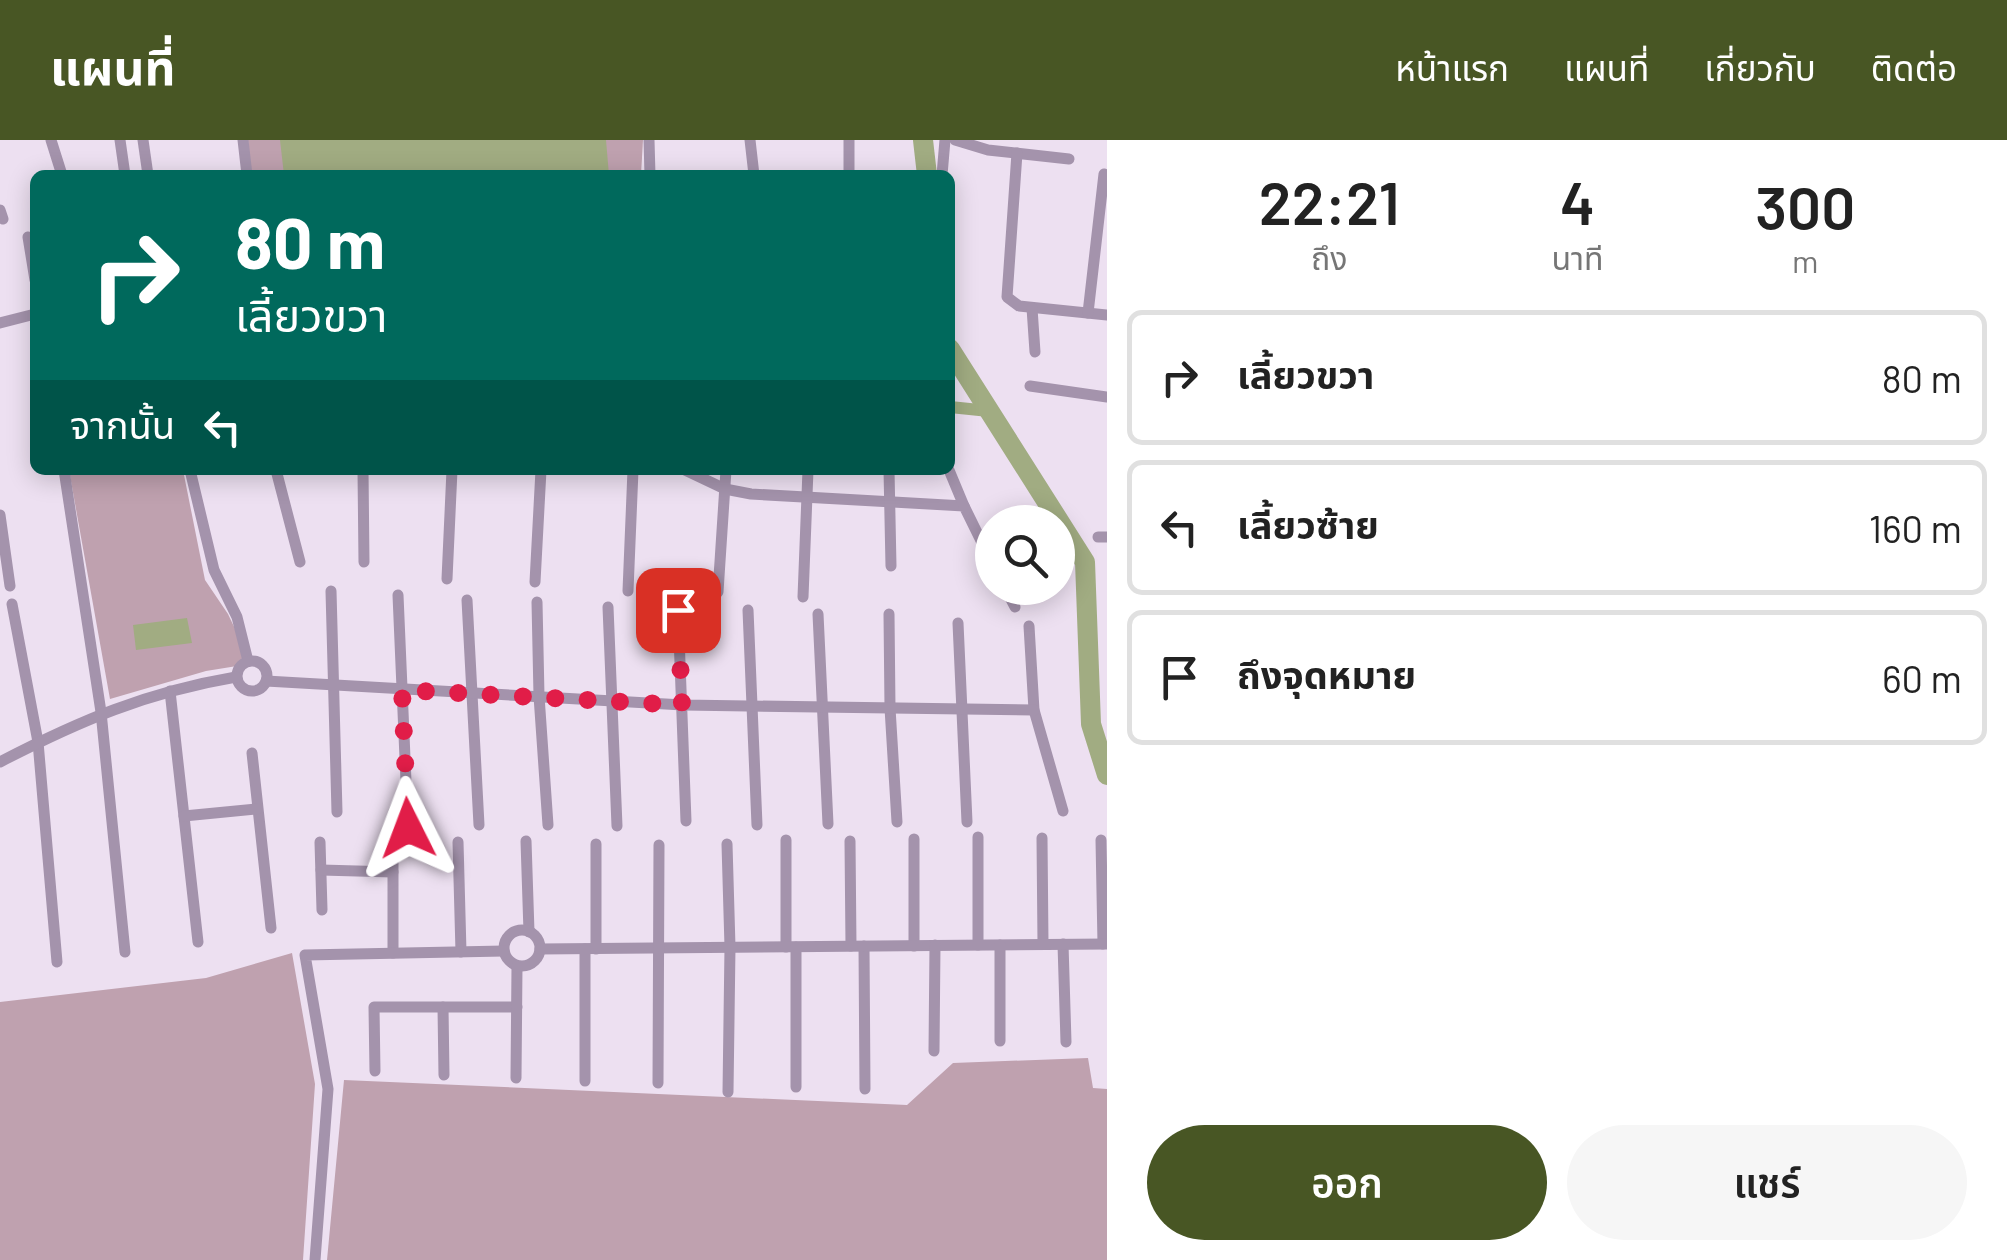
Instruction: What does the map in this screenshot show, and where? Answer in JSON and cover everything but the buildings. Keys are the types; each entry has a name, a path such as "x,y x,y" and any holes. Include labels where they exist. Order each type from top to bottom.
{"street":[{"path":"51,140 60,170"},
{"path":"120,140 124,170"},
{"path":"144,140 147,170"},
{"path":"244,140 246,170"},
{"path":"648,140 650,170"},
{"path":"750,140 753,170"},
{"path":"849,170 850,140"},
{"path":"942,170 945,140"},
{"path":"955,140 988,150 1069,158"},
{"path":"1017,153 1006,292 1014,304 1107,315"},
{"path":"1088,313 1104,174"},
{"path":"28,237 30,249"},
{"path":"1032,308 1035,352"},
{"path":"0,323 30,315"},
{"path":"1030,386 1107,396"},
{"path":"65,475 101,712 125,952"},
{"path":"191,475 214,570 237,616 248,661"},
{"path":"277,475 300,562"},
{"path":"363,475 364,562"},
{"path":"447,579 452,475"},
{"path":"535,582 542,475"},
{"path":"628,591 633,475"},
{"path":"695,475 725,489 807,499 964,506"},
{"path":"718,592 726,475"},
{"path":"804,597 808,475"},
{"path":"888,475 892,566"},
{"path":"951,475 975,528"},
{"path":"0,515 10,586"},
{"path":"331,591 337,812"},
{"path":"398,595 408,828"},
{"path":"468,600 470,694 480,825"},
{"path":"538,602 539,696 548,825"},
{"path":"12,604 38,742 57,962"},
{"path":"608,607 617,826"},
{"path":"678,610 686,822"},
{"path":"748,610 757,825"},
{"path":"818,614 828,824"},
{"path":"888,614 897,822"},
{"path":"958,623 967,822"},
{"path":"1029,626 1034,710 1063,811"},
{"path":"248,661 263,666 266,681 252,692 240,686 236,677 238,668 248,661"},
{"path":"0,762 101,712 170,691 236,677"},
{"path":"266,681 682,705 1034,710"},
{"path":"170,691 198,942"},
{"path":"252,753 271,928"},
{"path":"184,816 257,809"},
{"path":"978,837 978,945"},
{"path":"1042,838 1043,944"},
{"path":"914,839 914,946"},
{"path":"786,840 796,1088"},
{"path":"540,949 1105,944 1101,840"},
{"path":"526,841 529,932 538,940 540,949 534,962 518,966 508,960 504,943 512,934 529,932"},
{"path":"320,842 322,910"},
{"path":"458,842 461,952"},
{"path":"850,842 866,1089"},
{"path":"585,1080 596,844"},
{"path":"658,1083 659,844"},
{"path":"728,844 728,1092"},
{"path":"393,846 393,953"},
{"path":"321,870 393,872"},
{"path":"1063,944 1066,1042"},
{"path":"934,945 934,1051"},
{"path":"1000,945 1000,1042"},
{"path":"315,1260 328,1089 305,955 504,951"},
{"path":"516,1078 518,966"},
{"path":"375,1070 374,1007 517,1007"},
{"path":"443,1007 444,1075"}],"shaded area":[{"path":"248,140 643,140 641,170 251,170"},
{"path":"280,140 606,140 609,170 283,170"},
{"path":"70,475 184,475 205,580 228,614 246,652 237,666 110,699"},
{"path":"187,618 192,643 136,650 133,625"},
{"path":"292,953 315,1084 303,1260 0,1260 0,1002 206,978"},
{"path":"1088,1058 1093,1088 1107,1089 1107,1260 327,1260 344,1080 907,1105 953,1063"}],"waterway":[{"path":"923,140 926,170"},
{"path":"955,357 1085,562 1091,724 1107,775"},
{"path":"955,408 989,411"}],"route":[{"path":"408,828 402,690 682,705 678,610"}]}
